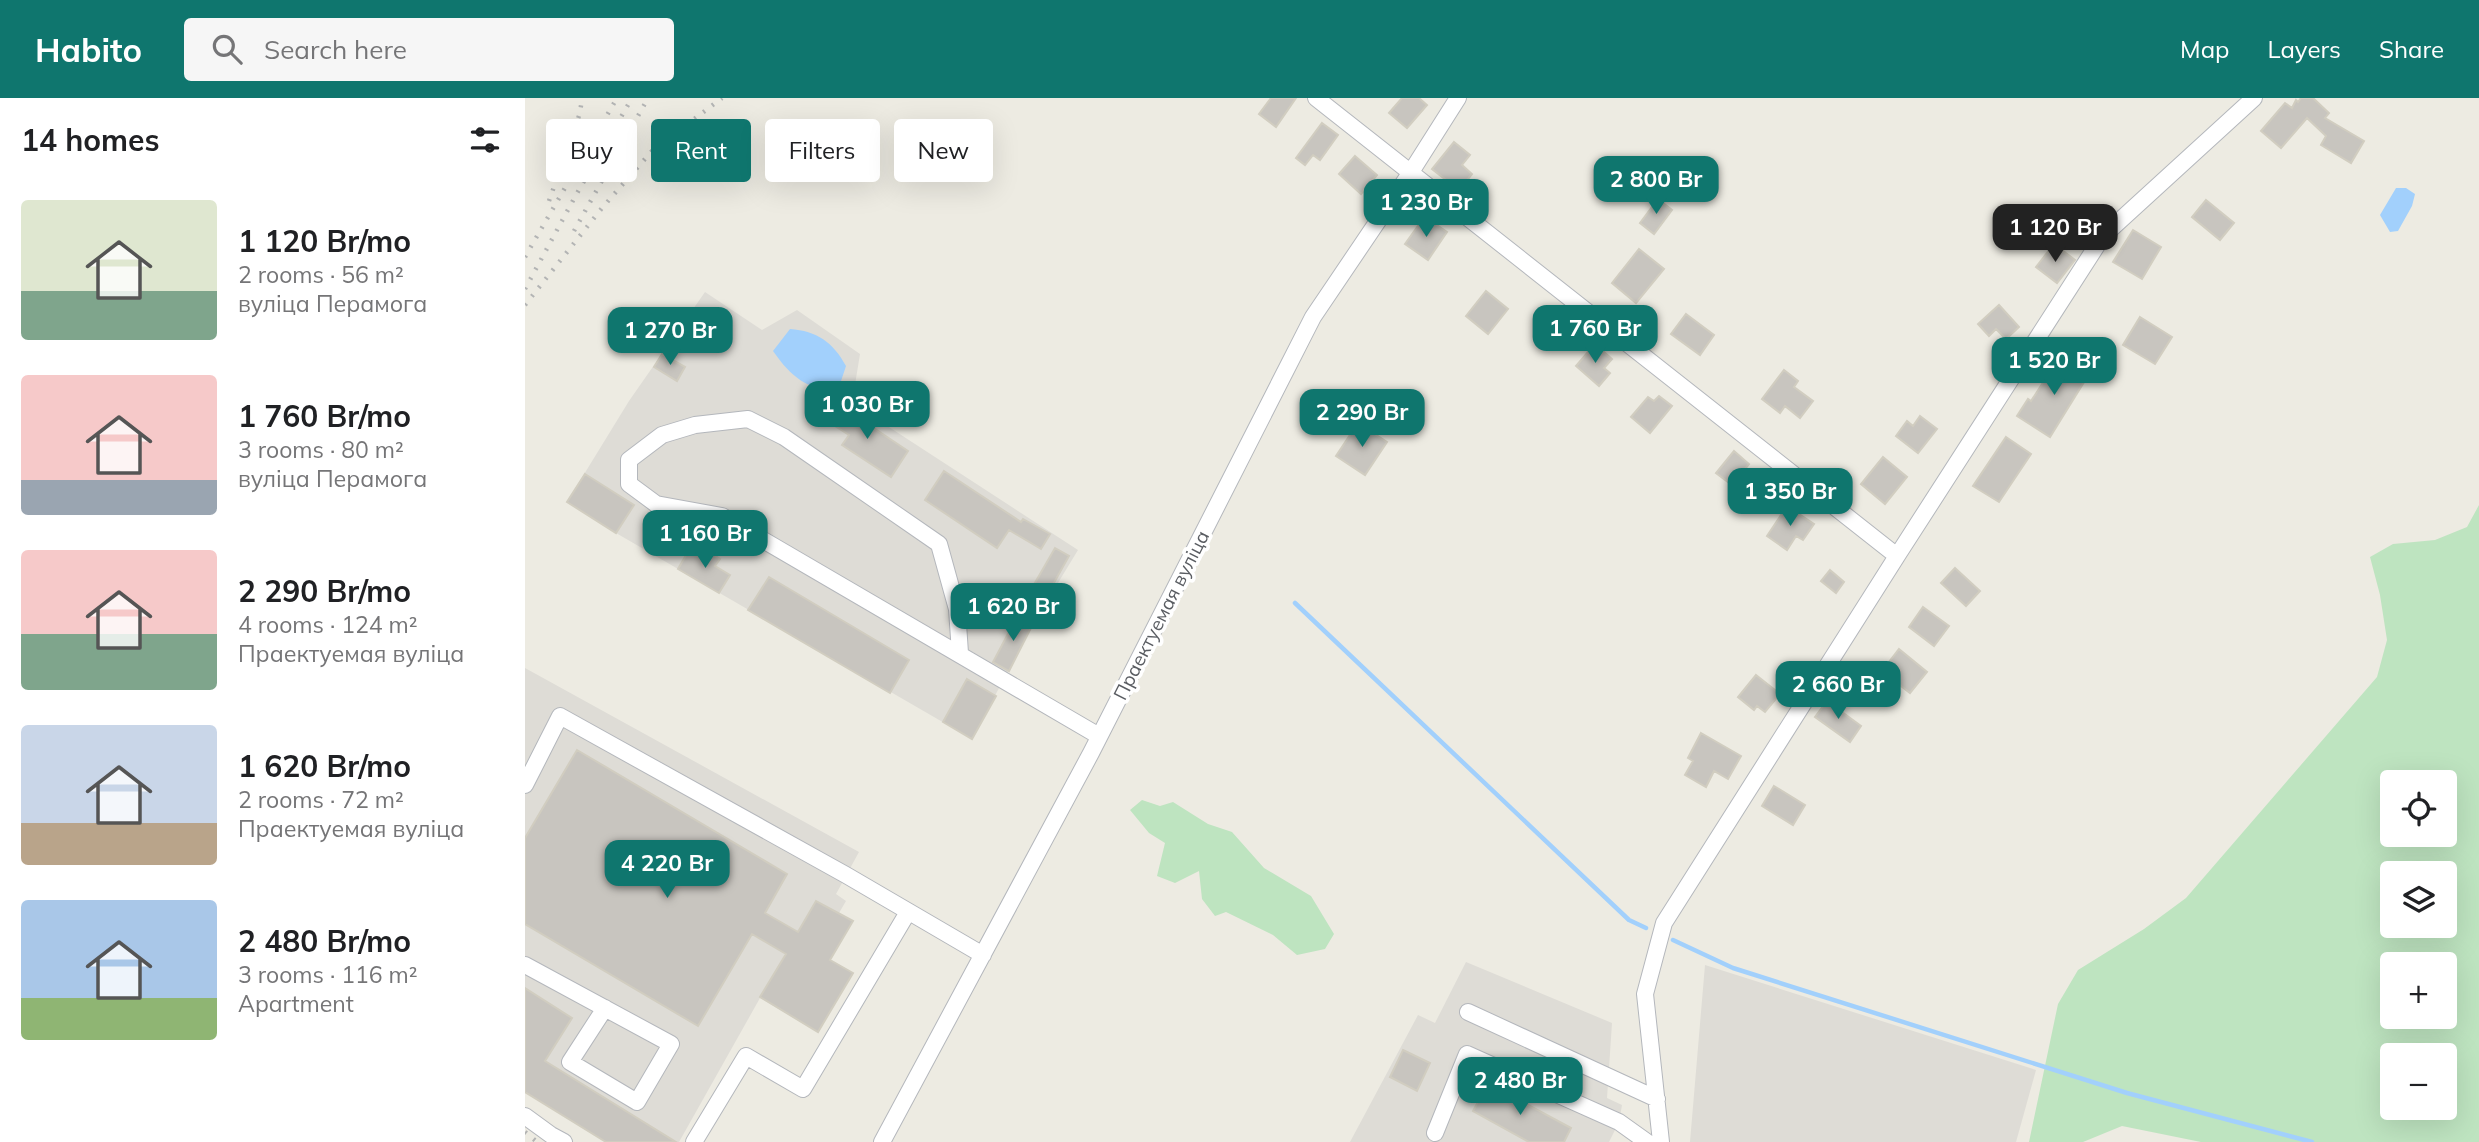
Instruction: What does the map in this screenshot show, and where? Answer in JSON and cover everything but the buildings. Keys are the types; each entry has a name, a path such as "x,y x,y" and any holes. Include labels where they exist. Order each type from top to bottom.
{"street":[{"path":"1316,98 1897,556"},
{"name":"Праектуемая вуліца","path":"882,1142 1099,736 1313,317 1458,98"},
{"path":"1661,1142 1645,994 1664,923 2103,236 2254,98"},
{"path":"960,653 957,609 939,544 784,437 748,419 695,425 662,435 629,460 629,484 656,504 722,516 1099,736"},
{"path":"525,785 560,716 983,955"},
{"path":"694,1142 746,1056 803,1089 908,912"},
{"path":"525,965 605,1008 671,1044 637,1102 570,1062 605,1008"},
{"path":"1468,1012 1657,1099"},
{"path":"1435,1133 1467,1054 1619,1122 1647,1142"},
{"path":"525,1116 564,1142"}],"shaded area":[{"path":"705,292 762,330 797,310 860,354 852,403 1078,550 1033,624 972,739 567,502 629,401"},
{"path":"525,668 859,852 836,894 846,901 839,913 853,921 830,959 853,973 818,1032 760,998 679,1142 606,1142 525,1092"},
{"path":"1466,962 1612,1023 1607,1098 1622,1105 1619,1122 1609,1142 1350,1142 1418,1015 1435,1023"},
{"path":"1705,965 2036,1070 2016,1142 1690,1142"}],"green space":[{"path":"2479,505 2479,1142 2201,1142 2122,1126 2083,1142 2029,1142 2058,1004 2078,970 2144,929 2186,898 2377,677 2387,640 2380,595 2370,557 2393,544 2435,540 2467,527"},
{"path":"1142,800 1160,806 1173,802 1208,824 1232,832 1264,868 1311,896 1334,934 1325,949 1297,955 1273,935 1226,912 1215,916 1202,899 1199,871 1175,883 1157,876 1165,843 1149,833 1130,810"}],"water":[{"path":"2396,188 2406,188 2415,194 2412,206 2398,231 2390,232 2380,215"},
{"path":"790,329 816,335 836,350 846,366 837,393 816,388 800,380 773,351"}],"waterway":[{"path":"1295,603 1629,920 1646,928"},
{"path":"1673,940 1733,968 2127,1093 2312,1142"}],"railway":[{"path":"549,201 580,113 582,98"},
{"path":"525,257 617,98"},
{"path":"525,289 632,98"},
{"path":"574,231 648,98"},
{"path":"525,305 602,208 652,151 722,98"},
{"path":"525,1132 537,1142"}]}
